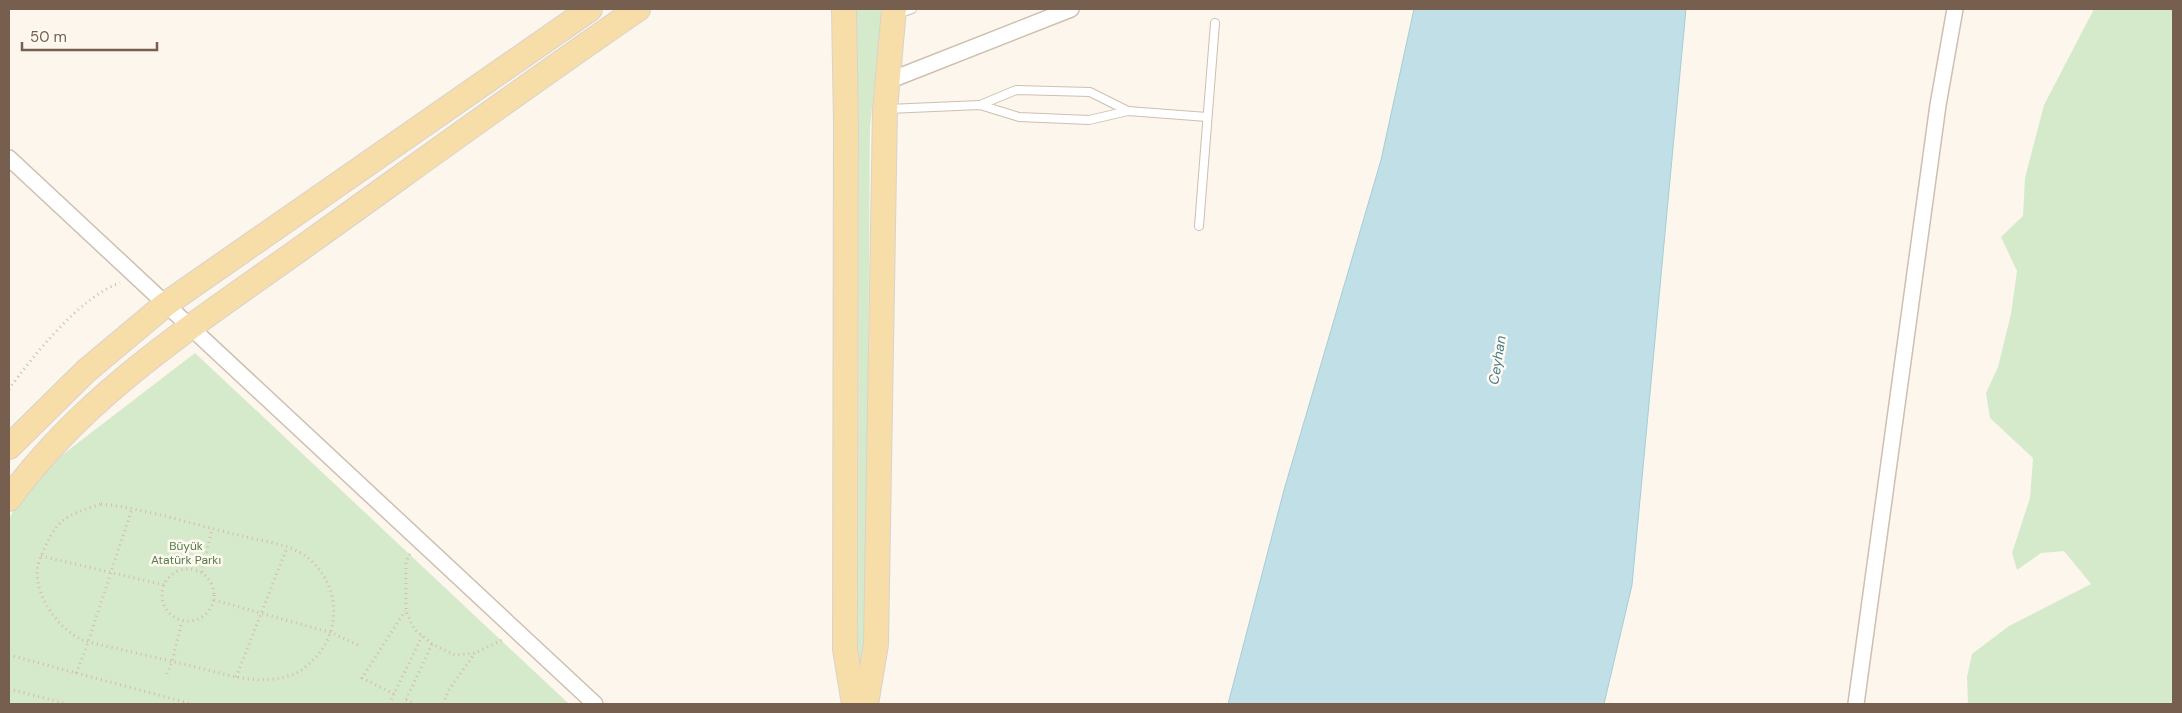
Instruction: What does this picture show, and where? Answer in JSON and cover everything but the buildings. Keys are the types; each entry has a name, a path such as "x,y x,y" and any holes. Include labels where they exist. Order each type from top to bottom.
{"main road":[{"path":"9,447 86,371 166,304 590,9"},
{"path":"9,499 28,473 68,430 112,389 190,329 638,9"},
{"path":"844,11 845,649 854,704"},
{"path":"866,704 876,644 886,109 888,81 900,11"}],"street":[{"path":"888,81 1071,9"},
{"path":"1856,704 1938,106 1955,9"},
{"path":"9,158 166,304 190,329 595,704"}],"lane":[{"path":"1199,226 1214,23"},
{"path":"980,105 1016,90 1090,92 1128,111"},
{"path":"886,109 980,105 1028,118 1089,120 1128,111 1207,117"}],"path":[{"path":"9,388 22,370 66,322 94,296 110,286 137,278"},
{"path":"101,504 132,509 287,548 306,556 324,576 332,595 334,611 332,633 316,657 304,668 289,676 266,680 236,677 87,641 60,623 47,607 40,589 38,563 52,531 70,514 101,504"},
{"path":"76,673 132,509"},
{"path":"202,572 212,529"},
{"path":"417,540 406,562 406,611 414,629 432,644 455,655 475,653 517,633"},
{"path":"236,677 287,548"},
{"path":"41,556 164,585"},
{"path":"183,569 202,572 210,581 214,591 214,600 209,611 195,621 182,621 172,616 164,607 162,594 164,585 171,574 183,569"},
{"path":"214,600 332,633 358,645"},
{"path":"394,694 362,678 406,611"},
{"path":"167,674 172,662 182,621"},
{"path":"389,704 422,636"},
{"path":"404,704 432,644"},
{"path":"442,704 448,691 475,653"},
{"path":"9,655 192,704"},
{"path":"9,689 67,704"},
{"path":"406,700 416,704"}],"green space":[{"path":"856,9 882,9 870,127 866,661 858,661 859,130"},
{"path":"2094,9 2173,9 2173,704 1968,704 1967,677 1972,654 2009,626 2091,584 2064,551 2041,553 2017,570 2012,553 2030,498 2033,458 1990,418 1986,393 1998,367 2011,314 2017,271 2001,237 2023,216 2025,178 2044,105"},
{"name":"Büyük Atatürk Parkı","path":"195,353 569,704 9,704 9,518 36,475"}],"water":[{"name":"Ceyhan","path":"1414,9 1686,9 1632,585 1604,704 1228,704 1284,490 1381,160"}]}
